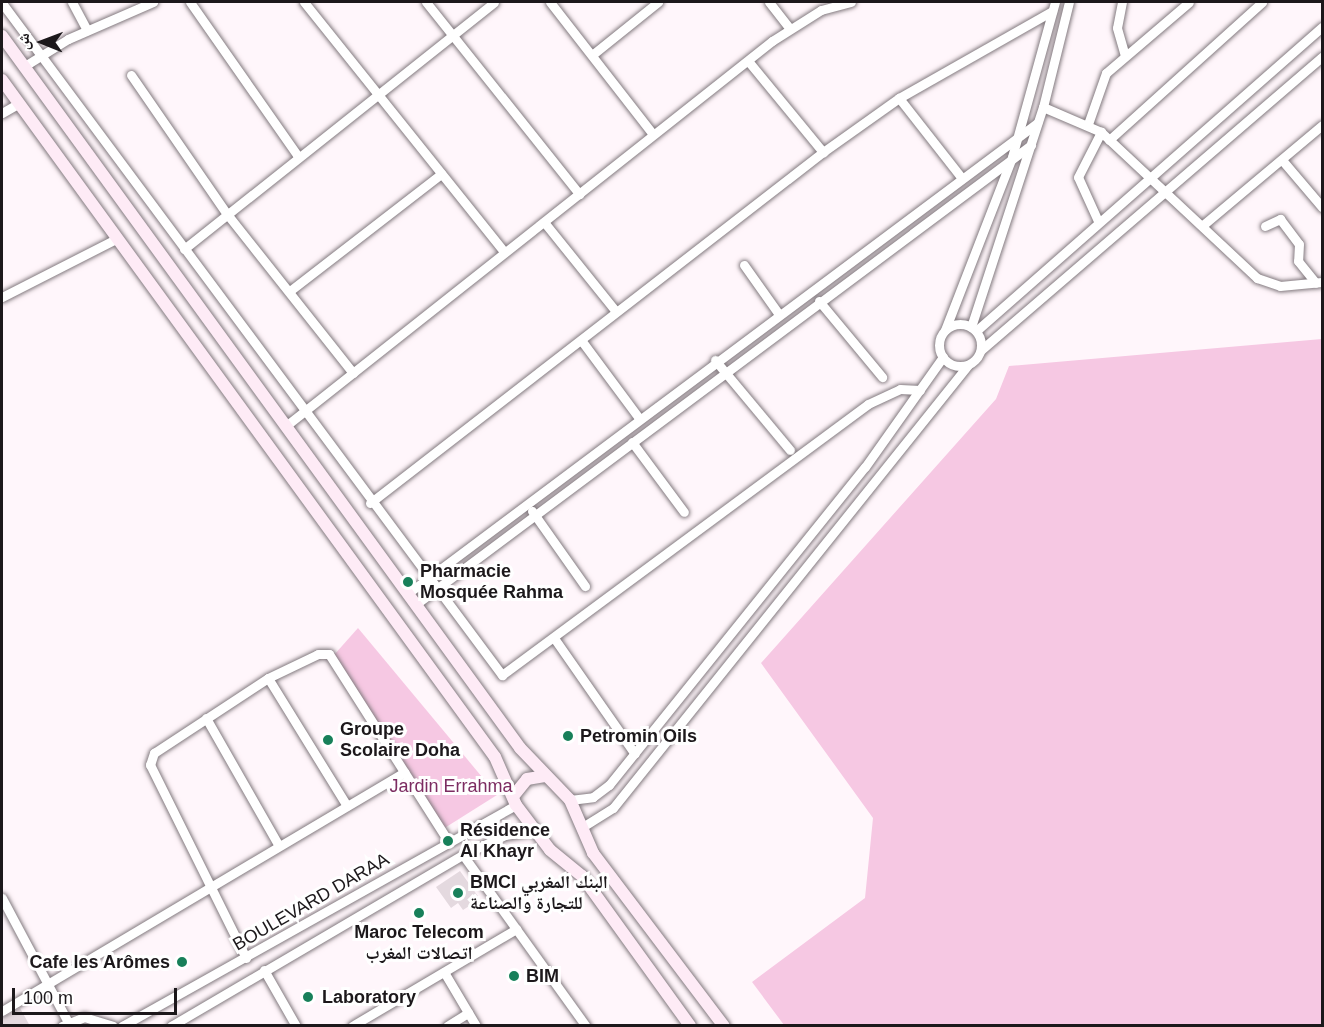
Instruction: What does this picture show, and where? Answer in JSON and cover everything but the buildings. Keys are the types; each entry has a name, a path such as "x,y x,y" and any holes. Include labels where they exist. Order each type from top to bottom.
{"main road":[{"path":"2,36 415,605 545,776 570,800 584,826 588,844 724,1026"},
{"path":"2,80 495,757 515,800 535,830 563,858 690,1026"},
{"path":"515,800 527,779 545,776"},
{"path":"563,858 579,859 588,844"}],"street":[{"path":"72,2 87,30"},
{"path":"23,66 87,30 153,2"},
{"path":"190,2 298,156"},
{"path":"304,2 504,252"},
{"path":"426,2 579,194"},
{"path":"184,249 298,156 453,37 494,2"},
{"path":"550,2 652,133"},
{"path":"592,55 658,2"},
{"path":"769,2 790,29"},
{"path":"287,426 579,194 652,133 749,62 820,6 851,2"},
{"path":"981,350 973,329 1043,107 1069,2"},
{"path":"1122,2 1117,28 1125,56"},
{"path":"1088,124 1102,79 1125,56 1189,2"},
{"path":"1109,140 1262,2"},
{"path":"2,3 435,591 502,675 868,404 900,389 920,390"},
{"path":"370,503 581,340 614,309 823,152 900,98 1054,6"},
{"path":"968,365 955,365 943,357 939,343 1012,157 1054,6"},
{"path":"973,329 1323,27"},
{"path":"584,826 613,808 981,350 1323,57"},
{"path":"749,62 823,152"},
{"path":"131,75 227,214 291,290 353,373"},
{"path":"900,98 960,177"},
{"path":"2,113 19,103"},
{"path":"1043,107 1088,124 1101,132 1169,191 1263,281 1319,282"},
{"path":"407,594 715,360 960,177 1037,123"},
{"path":"1203,225 1322,127"},
{"path":"1098,221 1078,177 1101,132"},
{"path":"415,605 725,374 819,301 1031,145"},
{"path":"1282,160 1323,207"},
{"path":"291,290 441,174"},
{"path":"1265,226 1280,219 1299,244 1298,261 1319,282"},
{"path":"543,222 614,309"},
{"path":"2,297 117,238"},
{"path":"744,265 778,314"},
{"path":"819,301 882,377"},
{"path":"945,330 958,324 973,329"},
{"path":"581,340 639,418"},
{"path":"570,800 604,790 635,754 920,390 943,357"},
{"path":"715,360 790,450"},
{"path":"632,442 684,512"},
{"path":"527,505 585,586"},
{"path":"554,638 635,754"},
{"path":"246,958 150,765 154,753 268,678 318,654 329,654 448,841"},
{"path":"268,678 347,806"},
{"path":"206,718 279,846"},
{"path":"2,1011 404,772"},
{"name":"BOULEVARD DARAA","path":"122,1026 246,958 515,800"},
{"name":"BOULEVARD DARAA","path":"171,1026 463,855 505,835 535,830"},
{"path":"463,855 586,1026"},
{"path":"2,898 47,983 65,1024 93,1017 113,1026"},
{"path":"352,1026 516,929"},
{"path":"264,970 296,1026"},
{"path":"444,972 476,1026"},
{"path":"447,1026 468,1013"}],"green space":[{"path":"1322,339 1322,1025 784,1025 752,982 865,898 873,818 761,663 996,399 1009,366"},
{"name":"Jardin Errahma","path":"358,628 497,795 443,829 334,655"}],"place":[{"name":"Pharmacie Mosquée Rahma","path":"408,582"},
{"name":"Petromin Oils","path":"568,736"},
{"name":"Groupe Scolaire Doha","path":"328,740"},
{"name":"Résidence Al Khayr","path":"448,841"},
{"name":"BMCI البنك المغربي للتجارة والصناعة","path":"458,893"},
{"name":"Maroc Telecom اتصالات المغرب","path":"419,913"},
{"name":"Cafe les Arômes","path":"182,962"},
{"name":"BIM","path":"514,976"},
{"name":"Laboratory","path":"308,997"}]}
